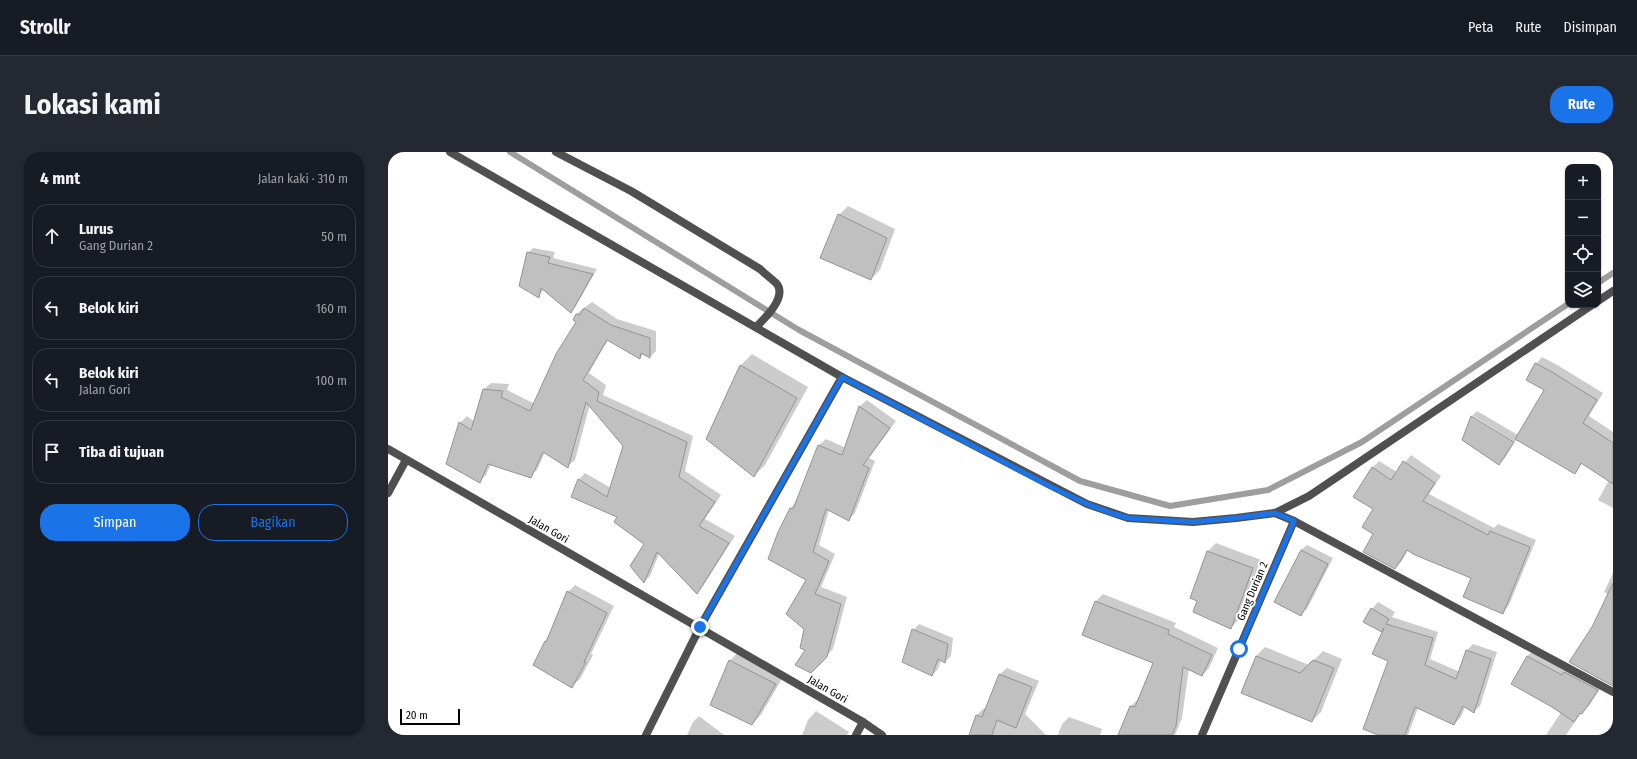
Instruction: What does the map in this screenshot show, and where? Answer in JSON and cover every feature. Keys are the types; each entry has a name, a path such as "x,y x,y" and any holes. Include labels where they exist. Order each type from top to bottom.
{"street":[{"path":"450,152 758,325 842,377 1049,486 1087,504 1128,518 1193,522 1275,513 1309,496 1588,308"},
{"path":"556,152 631,191 760,269 777,284 779,288 777,304 758,325"},
{"path":"1601,299 1613,291"},
{"path":"646,735 700,627 842,377"},
{"name":"Jalan Gori","path":"388,449 700,627 863,722 882,735"},
{"path":"388,493 406,460"},
{"path":"1275,513 1294,521 1613,692"},
{"name":"Gang Durian 2","path":"1202,735 1294,521"},
{"path":"856,735 863,722"}],"building":[{"path":"838,214 887,238 871,280 820,258"},
{"path":"527,252 550,257 548,263 593,274 571,313 541,288 539,298 519,286"},
{"path":"584,308 611,325 650,338 650,358 641,353 640,359 607,340 583,380 599,392 597,401 687,442 679,477 715,502 699,526 729,543 697,594 657,552 644,583 630,566 644,544 614,522 617,517 571,497 578,479 607,497 623,446 586,402 568,468 543,452 531,478 488,464 480,483 446,464 459,422 471,430 483,389 503,391 501,397 530,411 556,354 576,322 573,320 576,314 580,315"},
{"path":"1535,363 1597,400 1583,423 1613,443 1613,484 1581,463 1575,474 1515,439 1544,390 1526,380"},
{"path":"740,365 797,398 754,477 706,439"},
{"path":"859,406 890,428 863,465 869,468 849,521 826,509 813,552 829,561 815,594 841,604 827,657 811,673 795,665 805,650 800,648 804,629 786,614 806,580 768,559 778,532 790,508 793,509 818,445 842,455"},
{"path":"1471,416 1514,442 1499,465 1462,440"},
{"path":"1403,461 1435,483 1423,501 1488,535 1490,531 1530,547 1503,614 1463,597 1471,578 1415,555 1407,550 1395,569 1363,552 1373,534 1362,527 1373,509 1353,497 1372,467 1391,480"},
{"path":"1301,550 1328,564 1301,616 1274,602"},
{"path":"1207,551 1253,568 1231,629 1193,612 1197,601 1190,598"},
{"path":"1613,583 1613,686 1569,662 1592,627"},
{"path":"567,591 607,613 584,662 586,662 572,688 533,665 545,641 546,642"},
{"path":"1095,601 1169,630 1168,634 1212,655 1202,676 1183,667 1176,726 1172,735 1118,735 1130,706 1135,707 1153,663 1082,635"},
{"path":"1371,608 1389,619 1386,624 1433,638 1425,665 1456,679 1466,650 1491,659 1474,713 1463,706 1454,725 1415,707 1405,735 1378,735 1363,729 1388,661 1372,654 1384,628 1382,632 1363,622"},
{"path":"912,629 948,644 945,663 938,659 932,676 902,662"},
{"path":"1256,656 1300,673 1313,660 1334,668 1312,722 1241,693"},
{"path":"1527,656 1562,675 1564,672 1598,690 1582,714 1580,713 1574,722 1552,707 1511,684"},
{"path":"729,660 776,684 752,725 710,705"},
{"path":"999,674 1032,687 1016,728 997,720 992,735 969,735 976,715 982,717"}],"waterway":[{"path":"510,152 799,330 1080,481 1170,506 1268,490 1362,442 1565,306"},
{"path":"1601,281 1613,273"}],"route":[{"path":"700,627 842,377 1049,486 1087,504 1111,513 1128,518 1193,522 1275,513 1294,521 1239,649"}]}
